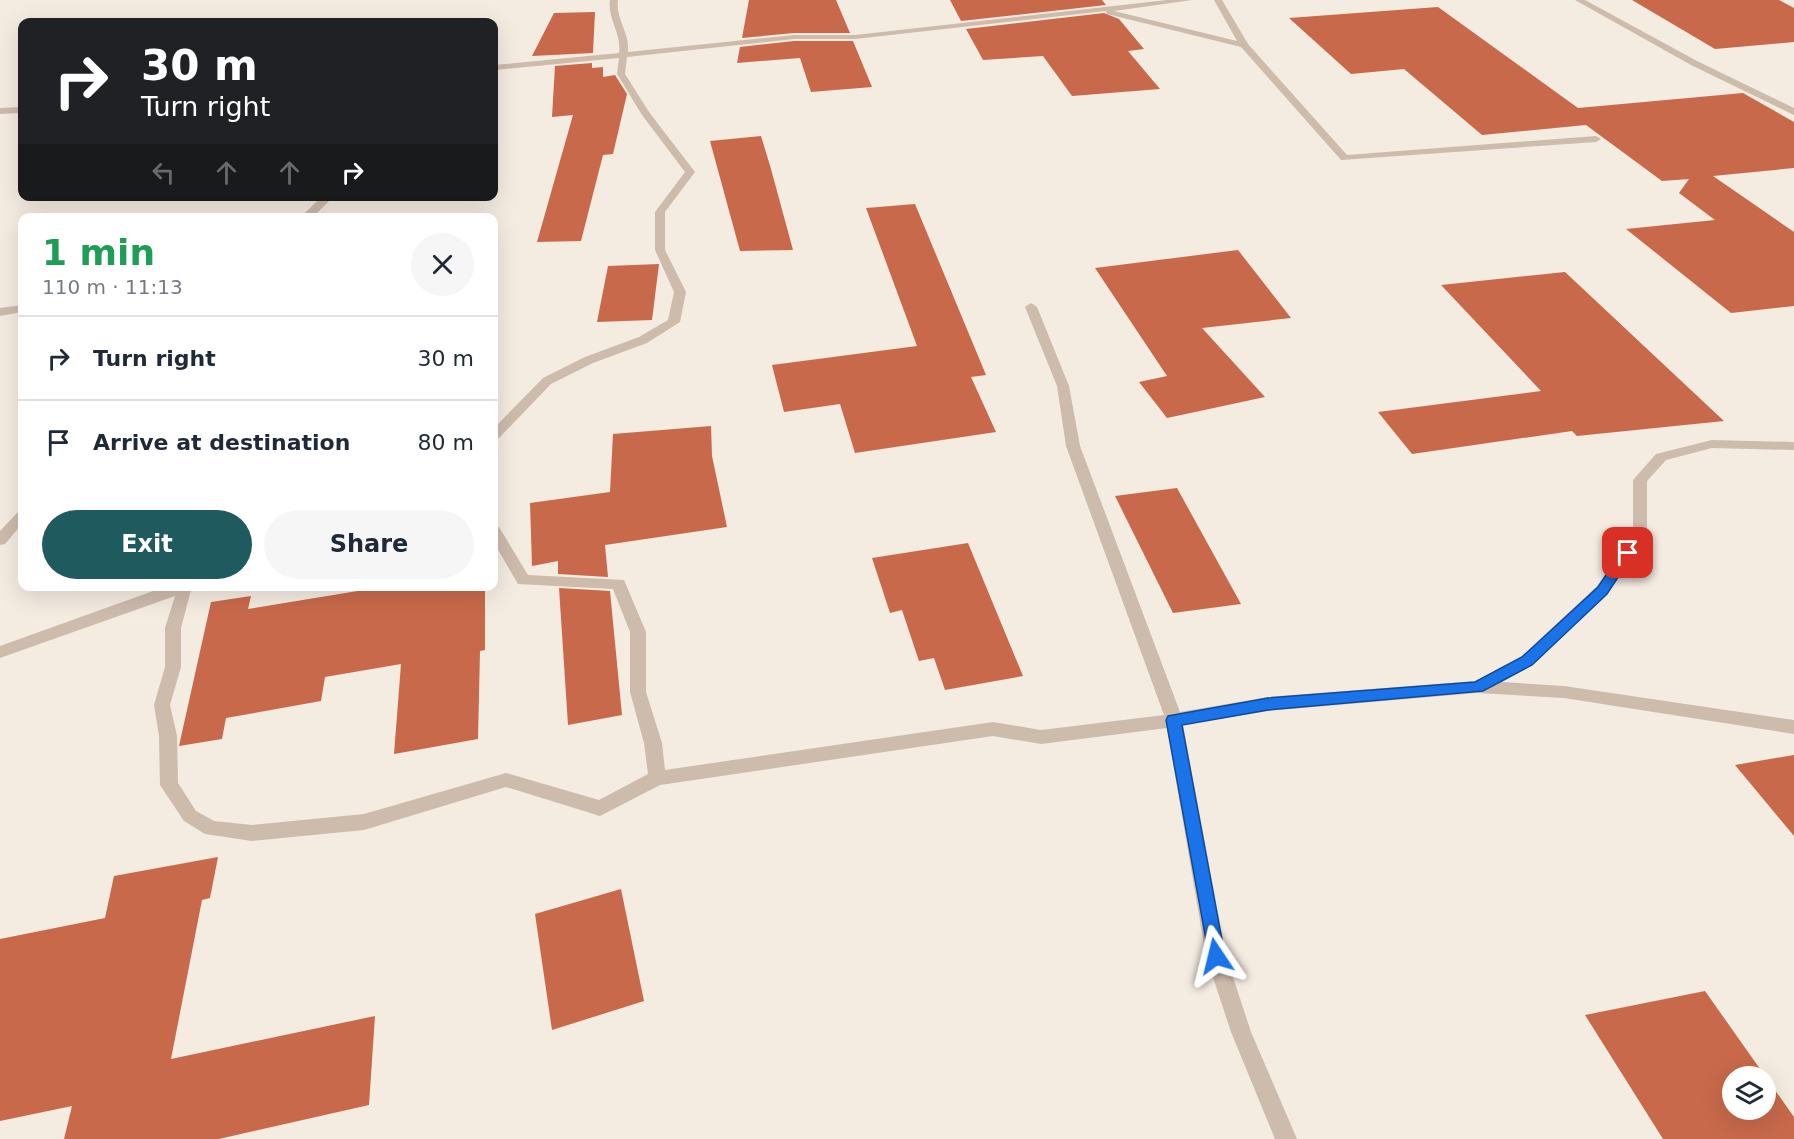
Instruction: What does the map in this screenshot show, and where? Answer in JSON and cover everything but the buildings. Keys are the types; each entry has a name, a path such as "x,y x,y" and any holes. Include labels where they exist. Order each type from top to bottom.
{"street":[{"path":"498,431 547,381 589,360 643,340 674,321 680,292 660,250 660,212 690,172 645,113 621,74 625,41 613,7 614,0"},
{"path":"1088,0 1095,10 1244,45"},
{"path":"498,68 751,40 855,37 1188,0"},
{"path":"1218,0 1244,45 1344,158 1596,139"},
{"path":"1578,0 1694,63 1794,112"},
{"path":"0,111 18,111"},
{"path":"310,213 324,201"},
{"path":"1031,307 1063,386 1073,446 1174,720 1216,956 1241,1032 1286,1139"},
{"path":"0,312 18,310"},
{"path":"1477,687 1527,661 1602,591 1640,535 1640,480 1661,457 1712,444 1794,446"},
{"path":"0,540 18,520"},
{"path":"498,538 523,580 619,584 638,632 638,692 653,743 657,778"},
{"path":"0,652 171,591"},
{"path":"184,591 173,628 173,667 162,705 168,736 169,784 190,816 211,828 252,833 364,822 506,780 600,808 657,778 993,729 1041,738 1174,720 1268,704 1477,687 1564,692 1794,728"}],"route":[{"path":"1216,956 1174,720 1268,704 1477,687 1527,661 1602,591 1628,553"}]}
